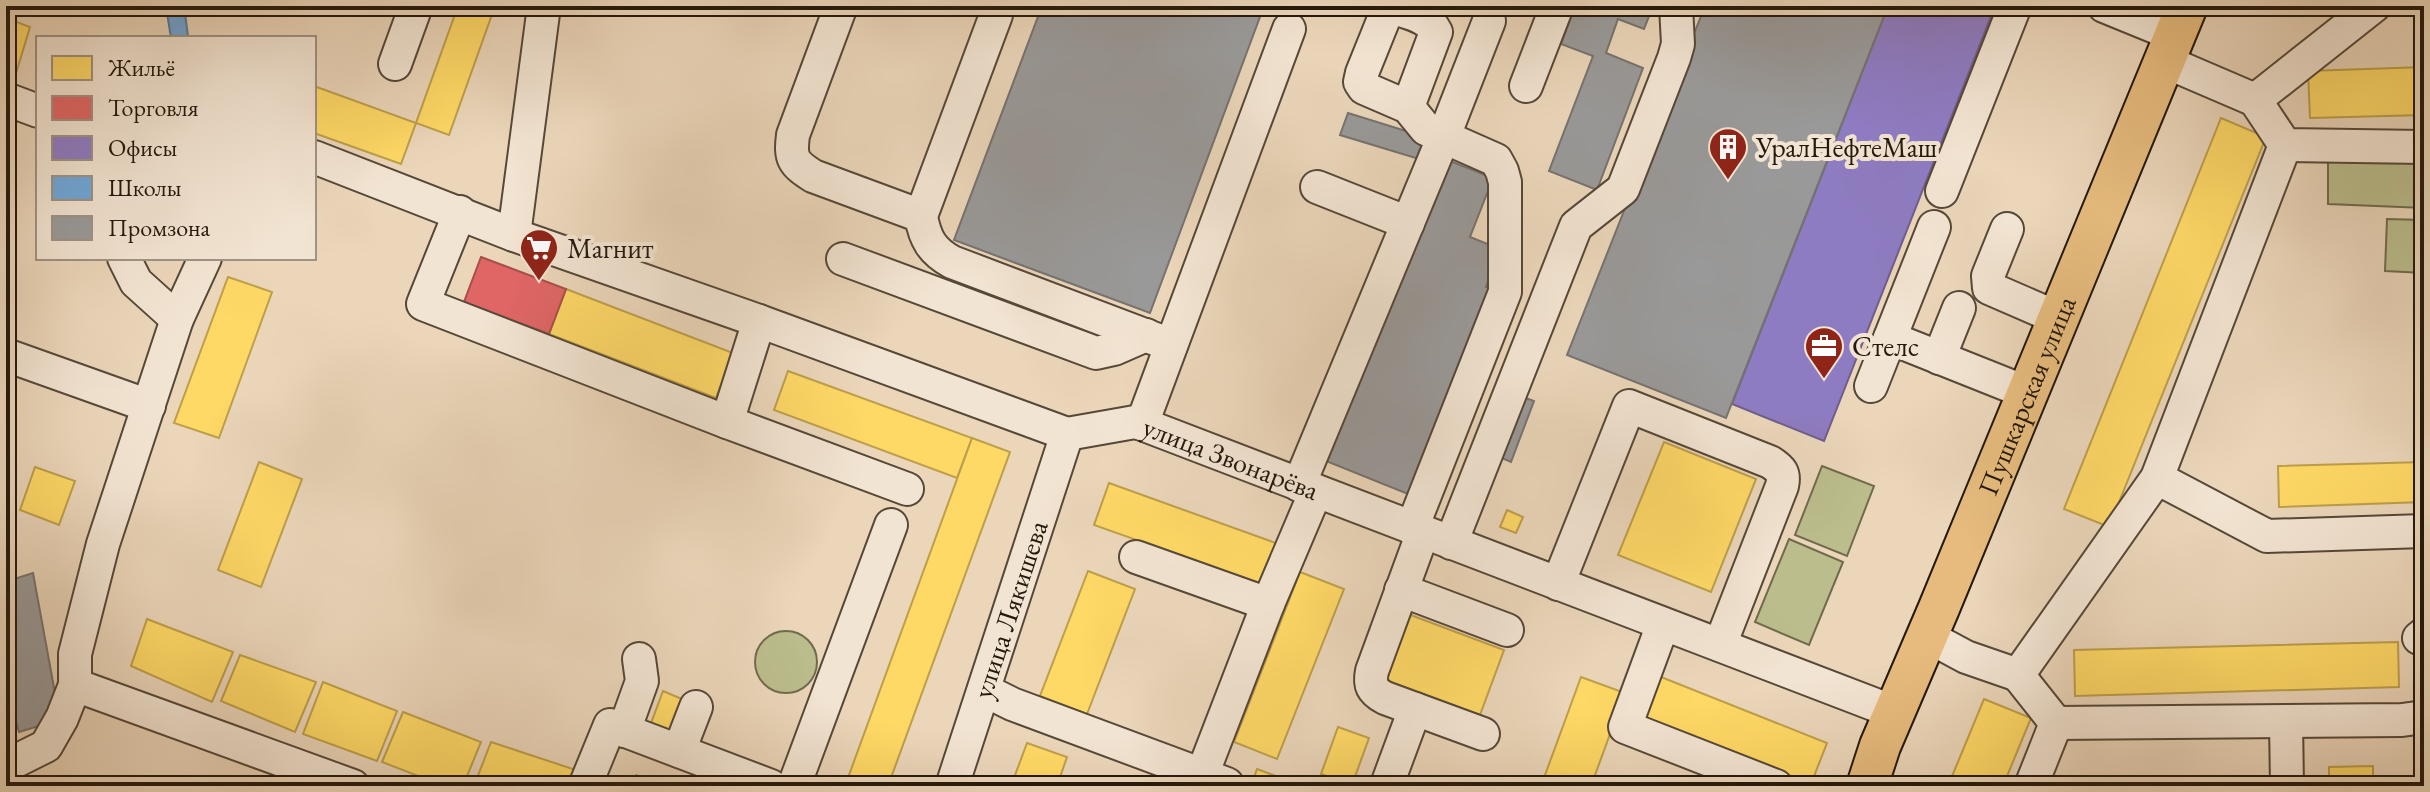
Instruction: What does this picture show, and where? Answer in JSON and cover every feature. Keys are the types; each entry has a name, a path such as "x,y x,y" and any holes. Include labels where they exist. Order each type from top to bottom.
{"main road":[{"name":"Пушкарская улица","path":"1867,786 1880,746 2175,34"}],"street":[{"path":"395,64 416,6"},
{"path":"514,235 544,6"},
{"path":"841,6 793,135 790,153 797,165 813,176 921,216"},
{"path":"995,6 996,15 921,216 930,245 940,256 1158,340"},
{"path":"1526,86 1557,6"},
{"path":"1483,734 1375,692 1370,682 1372,671 1401,590 1576,226 1623,189 1674,58 1678,44 1676,6"},
{"path":"1942,191 2015,6"},
{"path":"2104,6 2175,34 2255,100 2285,145"},
{"path":"2255,100 2374,6"},
{"path":"984,690 1012,704 1214,780 1307,488 1489,21"},
{"path":"1142,424 1158,340 1289,29"},
{"path":"6,99 36,110"},
{"path":"1408,107 1426,129 1496,160 1505,182 1505,292 1429,534"},
{"path":"2285,145 2424,147"},
{"path":"2018,675 2157,478 2285,145"},
{"path":"316,158 514,235 1067,434"},
{"path":"1317,187 1408,223"},
{"path":"460,212 423,304 907,489"},
{"path":"1871,386 1934,227"},
{"path":"2007,229 1988,276 1989,288 2058,318"},
{"path":"843,259 1096,353 1158,340"},
{"path":"125,260 136,282 177,319"},
{"path":"6,766 46,746 62,718 75,685 75,654 103,544 177,319 204,260"},
{"path":"1939,358 1959,308"},
{"path":"727,422 759,321"},
{"path":"1890,338 2028,393"},
{"path":"6,355 149,406"},
{"path":"1558,584 1629,406 1770,462 1780,468 1784,476 1720,645"},
{"name":"улица Звонарёва","path":"1067,434 1135,422 1142,424 1894,712"},
{"name":"улица Лякишева","path":"952,786 1067,434"},
{"path":"2157,478 2267,536 2424,531"},
{"path":"794,786 891,525"},
{"path":"1136,557 1268,604"},
{"path":"1401,590 1507,630"},
{"path":"1663,624 1625,727 1776,786"},
{"path":"1927,636 1966,657 2018,675 2056,723"},
{"path":"624,731 642,681 639,659"},
{"path":"75,685 353,786"},
{"path":"679,751 696,707"},
{"path":"1388,782 1415,709"},
{"path":"2056,723 2286,721 2417,713"},
{"path":"2286,721 2287,786"},
{"path":"2031,786 2056,723"},
{"path":"585,786 610,725 771,786"}],"green space":[{"path":"2328,158 2424,162 2424,208 2328,204"},
{"path":"2387,219 2424,220 2424,273 2385,271"},
{"path":"1822,466 1874,486 1847,556 1795,535"},
{"path":"1789,539 1843,562 1809,645 1755,622"},
{"path":"786,631 808,640 817,662 808,684 786,693 764,684 755,662 764,640"}],"building: Жильё":[{"path":"458,6 495,6 449,135 416,123"},
{"path":"6,18 30,27 14,80 6,77"},
{"path":"2424,67 2424,115 2310,118 2308,71"},
{"path":"316,87 416,123 401,164 316,134"},
{"path":"2221,118 2266,137 2109,527 2064,509"},
{"path":"228,277 272,292 219,438 174,423"},
{"path":"566,289 733,353 716,398 549,334"},
{"path":"788,371 972,438 957,478 774,410"},
{"path":"972,438 1010,452 888,786 845,786"},
{"path":"1664,442 1756,479 1711,592 1618,555"},
{"path":"259,462 302,479 261,587 218,570"},
{"path":"2424,462 2424,502 2279,507 2278,466"},
{"path":"35,467 75,481 59,525 20,510"},
{"path":"1109,483 1284,546 1269,587 1094,525"},
{"path":"1507,510 1523,517 1516,533 1500,527"},
{"path":"1088,571 1135,589 1087,714 1040,696"},
{"path":"1300,572 1344,589 1277,759 1234,742"},
{"path":"1408,614 1504,650 1480,715 1383,679"},
{"path":"147,619 233,652 212,702 131,666"},
{"path":"2398,642 2399,687 2075,696 2074,650"},
{"path":"240,655 316,682 295,732 221,701"},
{"path":"1656,675 1827,743 1811,784 1639,716"},
{"path":"1581,677 1625,693 1591,786 1541,786"},
{"path":"323,682 397,711 377,761 303,734"},
{"path":"663,691 682,699 669,733 650,726"},
{"path":"1984,699 2031,718 2003,786 1948,786"},
{"path":"403,712 481,742 463,786 444,786 382,762"},
{"path":"1338,727 1369,738 1352,785 1321,774"},
{"path":"491,742 588,774 583,786 474,786"},
{"path":"1027,743 1067,757 1057,786 1011,786"},
{"path":"2373,766 2373,786 2329,786 2329,767"},
{"path":"1257,769 1300,785 1300,786 1251,786"},
{"path":"636,775 666,786 632,786"}],"building: Торговля":[{"path":"481,257 566,289 549,334 464,302"}],"building: Офисы":[{"path":"1888,6 1995,6 1824,441 1732,404"}],"building: Школы":[{"path":"184,6 188,36 171,36 166,7"}],"building: Промзона":[{"path":"1042,6 1264,6 1150,313 954,240"},
{"path":"1575,6 1653,6 1644,29 1618,19 1606,53 1643,68 1597,190 1549,171 1593,56 1561,44"},
{"name":"УралНефтеМаш","path":"1705,6 1888,6 1726,418 1567,355"},
{"path":"1348,113 1425,137 1419,159 1340,135"},
{"path":"1445,159 1493,178 1470,237 1500,249 1486,287 1489,288 1408,494 1326,461"},
{"path":"1520,396 1534,401 1511,462 1497,456"},
{"path":"33,573 57,704 49,723 19,732 6,687 6,575 8,581"}],"place":[{"name":"УралНефтеМаш","path":"1728,181"},
{"name":"Магнит","path":"539,282"},
{"name":"Стелс","path":"1824,380"}]}
